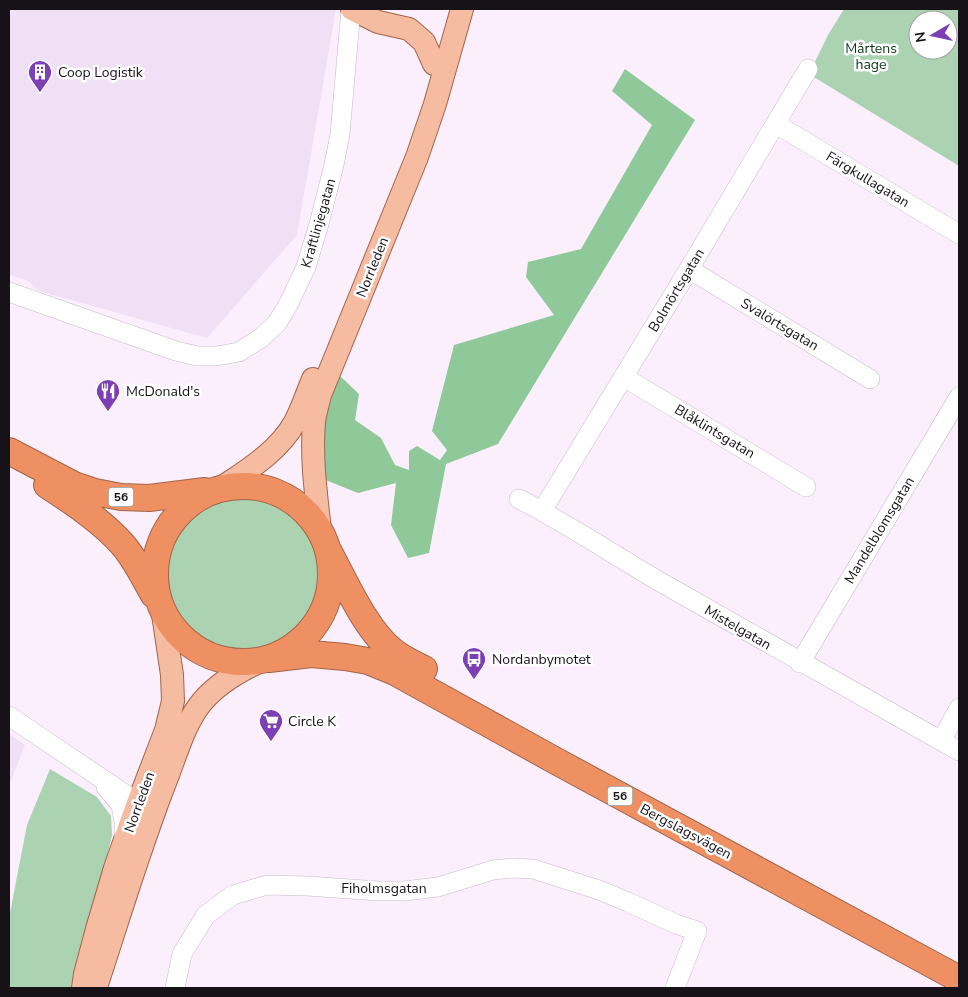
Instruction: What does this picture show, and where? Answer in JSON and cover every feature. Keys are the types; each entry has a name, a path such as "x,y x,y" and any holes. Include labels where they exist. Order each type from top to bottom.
{"highway":[{"name":"56","path":"9,451 74,485 95,492 121,497 149,498 244,485 267,488 288,497 306,512 325,541 332,574 329,597 320,617 307,635 290,649 265,660 238,662 215,658 194,648 177,633 139,568 116,537 66,498 9,465"},
{"name":"56","path":"162,609 156,592 154,567 156,554 163,536 172,520 181,510 202,495 217,489"},
{"name":"Bergslagsvägen","path":"325,541 360,611 381,640 394,652 959,959"},
{"name":"Bergslagsvägen","path":"265,660 311,654 345,657 368,661 395,672 959,979"}],"main road":[{"path":"351,9 378,22 409,29 424,42 434,64"},
{"name":"Norrleden","path":"217,489 241,475 268,454 284,438 295,421 403,153 424,88 434,64 450,9"},
{"name":"Norrleden","path":"325,541 314,478 313,450 314,420 320,395 417,157 435,104 462,9"},
{"name":"Norrleden","path":"96,988 146,808 173,701 172,675 162,609"},
{"name":"Norrleden","path":"83,988 97,929 124,842 146,808 190,719 202,702 217,688 238,672 265,660"}],"street":[{"name":"Kraftlinjegatan","path":"9,292 176,351 197,356 217,356 239,352 261,338 276,323 288,305 306,267 319,224 340,134 351,9"},
{"name":"Bolmörtsgatan","path":"542,511 808,69"},
{"name":"Färgkullagatan","path":"776,124 959,234"},
{"name":"Svalörtsgatan","path":"689,269 870,379"},
{"name":"Blåklintsgatan","path":"624,377 806,487"},
{"name":"Mandelblomsgatan","path":"800,663 958,404"},
{"name":"Mistelgatan","path":"519,499 800,663 959,751"},
{"path":"941,740 959,708"},
{"path":"9,716 146,808"},
{"path":"96,775 121,805 124,822 124,842"},
{"name":"Fiholmsgatan","path":"175,988 182,954 206,915 233,895 267,885 379,891 438,887 493,870 514,868 533,869 599,890 697,932 675,988"}],"shaded area":[{"path":"9,9 336,9 297,235 207,338 39,291 28,281 9,275"},
{"path":"9,734 25,745 9,786"}],"green space":[{"name":"Mårtens hage","path":"844,9 959,9 959,166 809,74 828,35"},
{"path":"625,69 695,120 498,444 446,464 429,553 408,558 391,525 396,483 358,493 323,479 321,431 339,375 359,394 355,420 381,438 395,465 409,470 409,451 417,446 440,460 447,450 432,431 454,345 554,315 526,277 528,262 581,249 652,125 612,91"},
{"path":"242,493 272,499 293,511 304,522 316,543 322,573 316,603 304,624 293,635 272,647 242,653 212,647 191,635 180,624 168,603 162,573 168,543 180,522 191,511 212,499"},
{"path":"50,769 97,797 111,816 112,835 76,988 9,988 9,918 27,825"}],"place":[{"name":"Coop Logistik","path":"40,93"},
{"name":"McDonald's","path":"108,412"},
{"name":"Nordanbymotet","path":"474,680"},
{"name":"Circle K","path":"271,742"}]}
